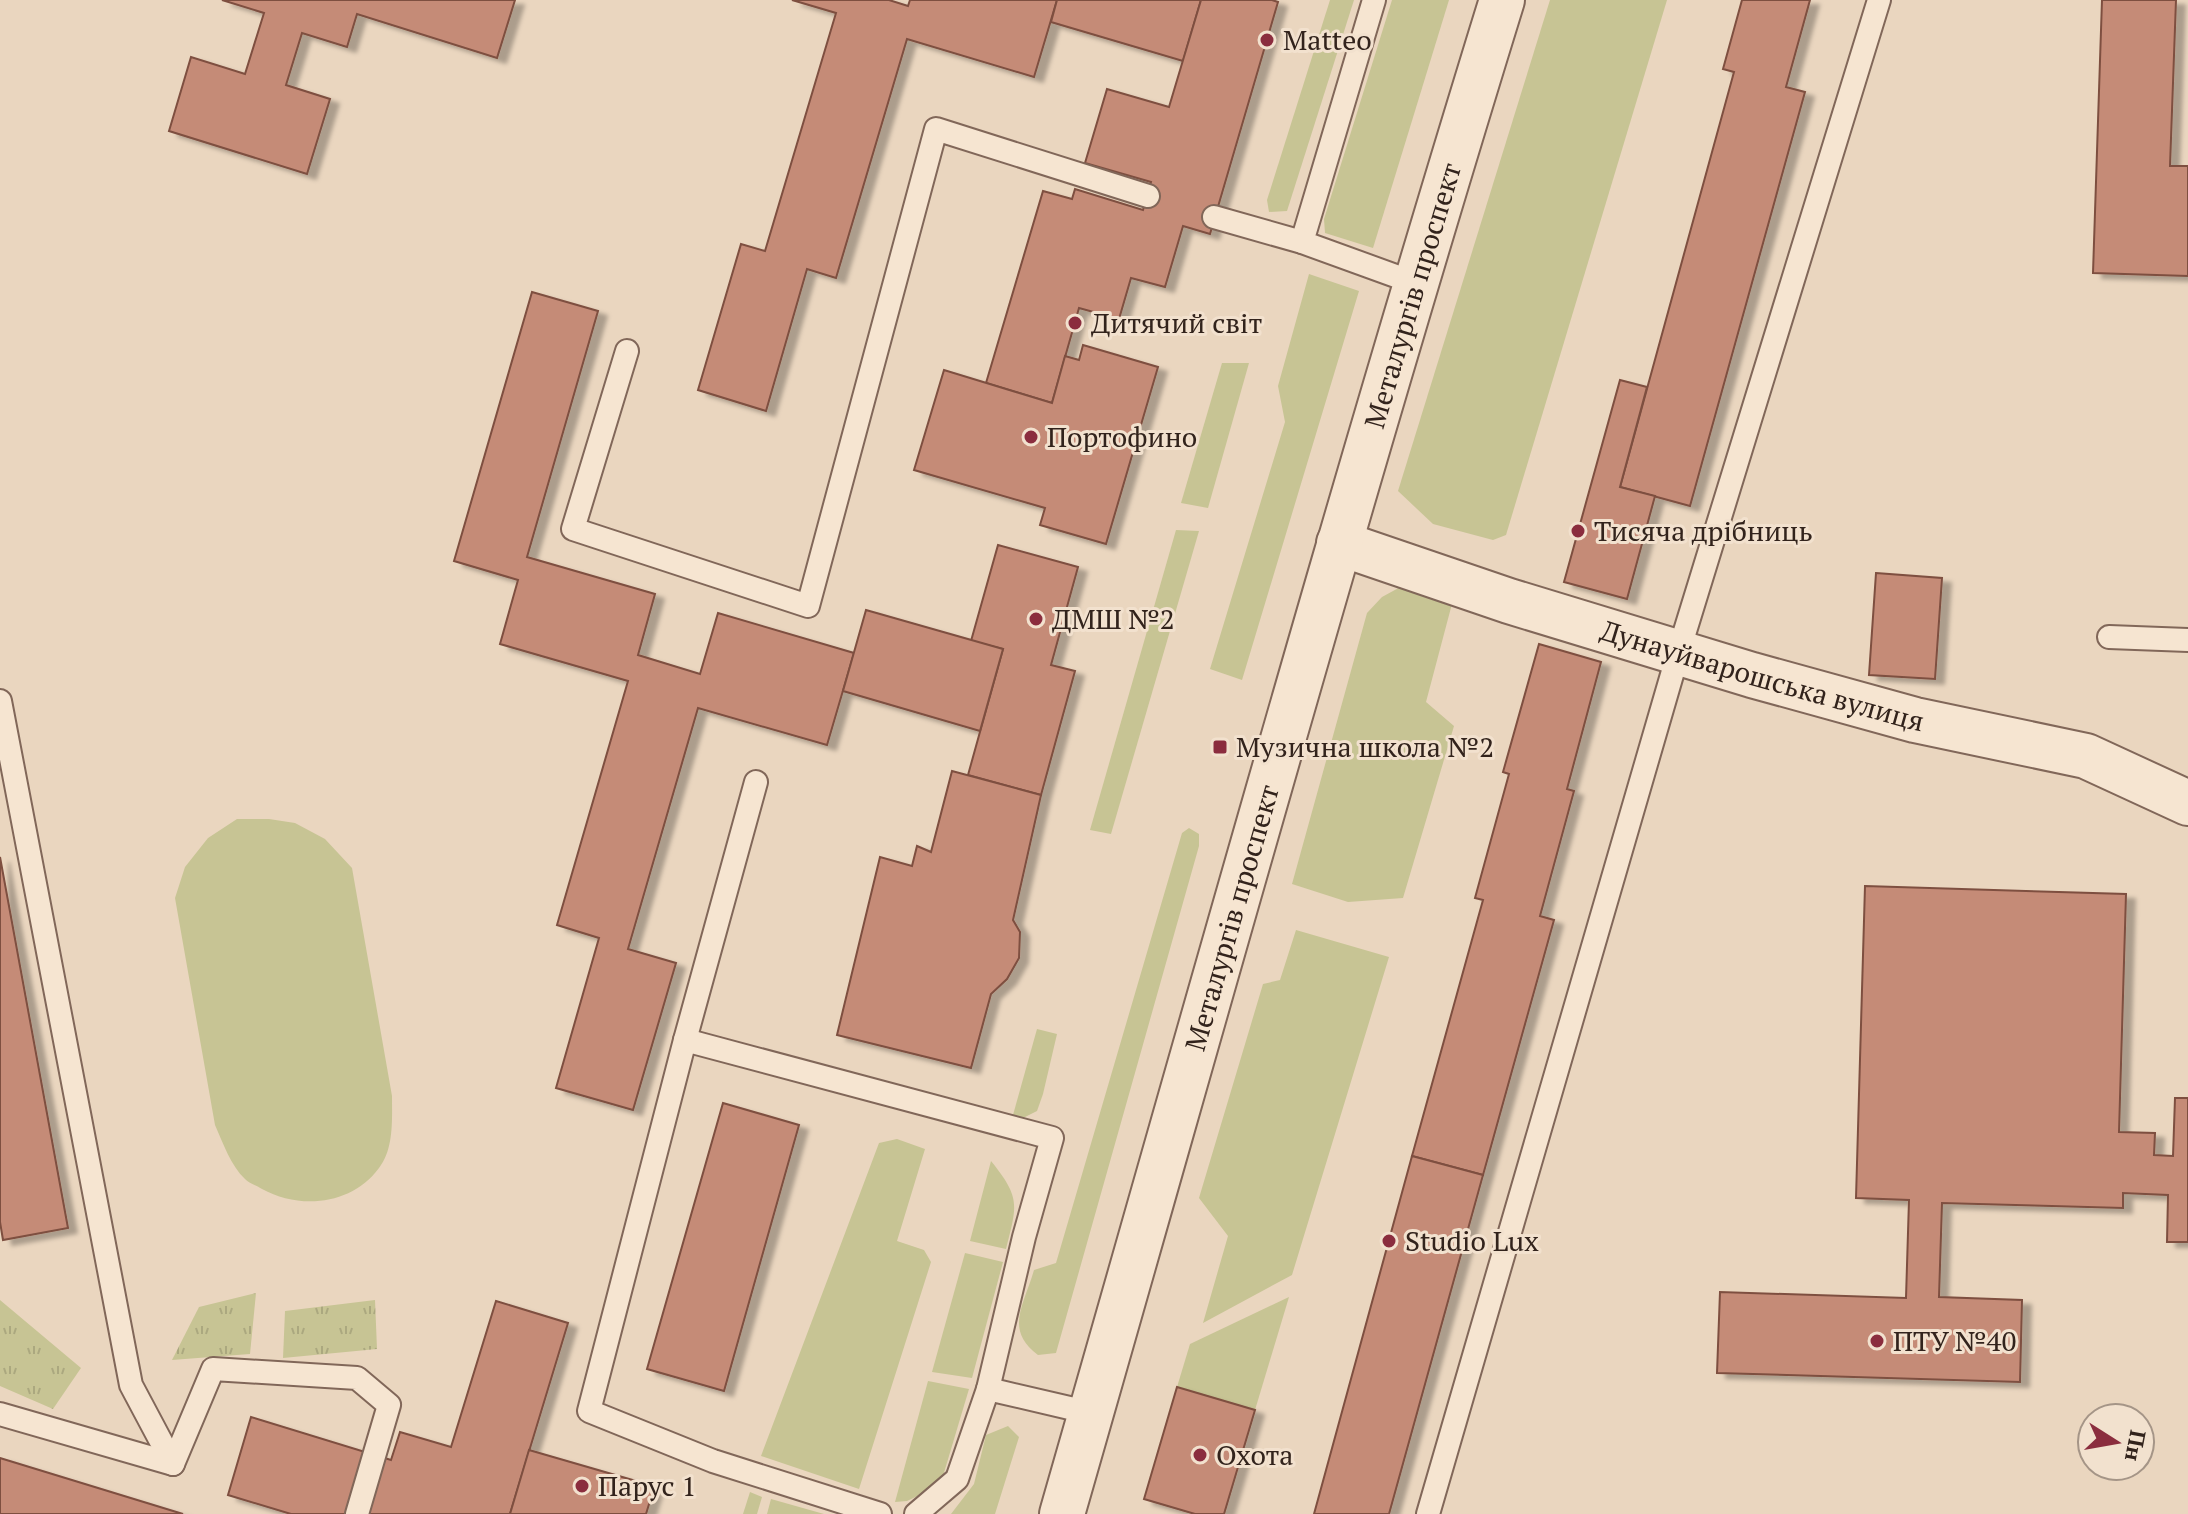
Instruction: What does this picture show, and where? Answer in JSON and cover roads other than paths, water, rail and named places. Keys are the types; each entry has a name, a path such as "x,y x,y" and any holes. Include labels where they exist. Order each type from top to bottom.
{"street":[{"name":"Металургів проспект","path":"1062,1514 1339,543 1502,0"},
{"name":"Дунауйварошська вулиця","path":"1339,543 1678,654 1915,720 2086,756 2188,803"}],"lane":[{"path":"1302,242 1374,0"},
{"path":"1428,1514 1678,654 1879,0"},
{"path":"627,351 573,529 808,606 936,129 1148,196"},
{"path":"1214,217 1302,242 1415,283"},
{"path":"2109,637 2188,640"},
{"path":"0,701 131,1385 173,1464"},
{"path":"756,782 685,1040 589,1411 713,1461 880,1514"},
{"path":"685,1040 1052,1138 1024,1237 988,1389 957,1479 916,1514"},
{"path":"173,1464 213,1369 357,1378 389,1405 357,1514"},
{"path":"988,1389 1091,1413"},
{"path":"0,1414 173,1464"}],"place":[{"name":"Matteo","path":"1267,40"},
{"name":"Дитячий світ","path":"1075,323"},
{"name":"Портофино","path":"1031,437"},
{"name":"Тисяча дрібниць","path":"1578,531"},
{"name":"ДМШ №2","path":"1036,619"},
{"name":"Музична школа №2","path":"1220,747"},
{"name":"Studio Lux","path":"1389,1241"},
{"name":"ПТУ №40","path":"1877,1341"},
{"name":"Охота","path":"1200,1455"},
{"name":"Парус 1","path":"582,1486"}]}
